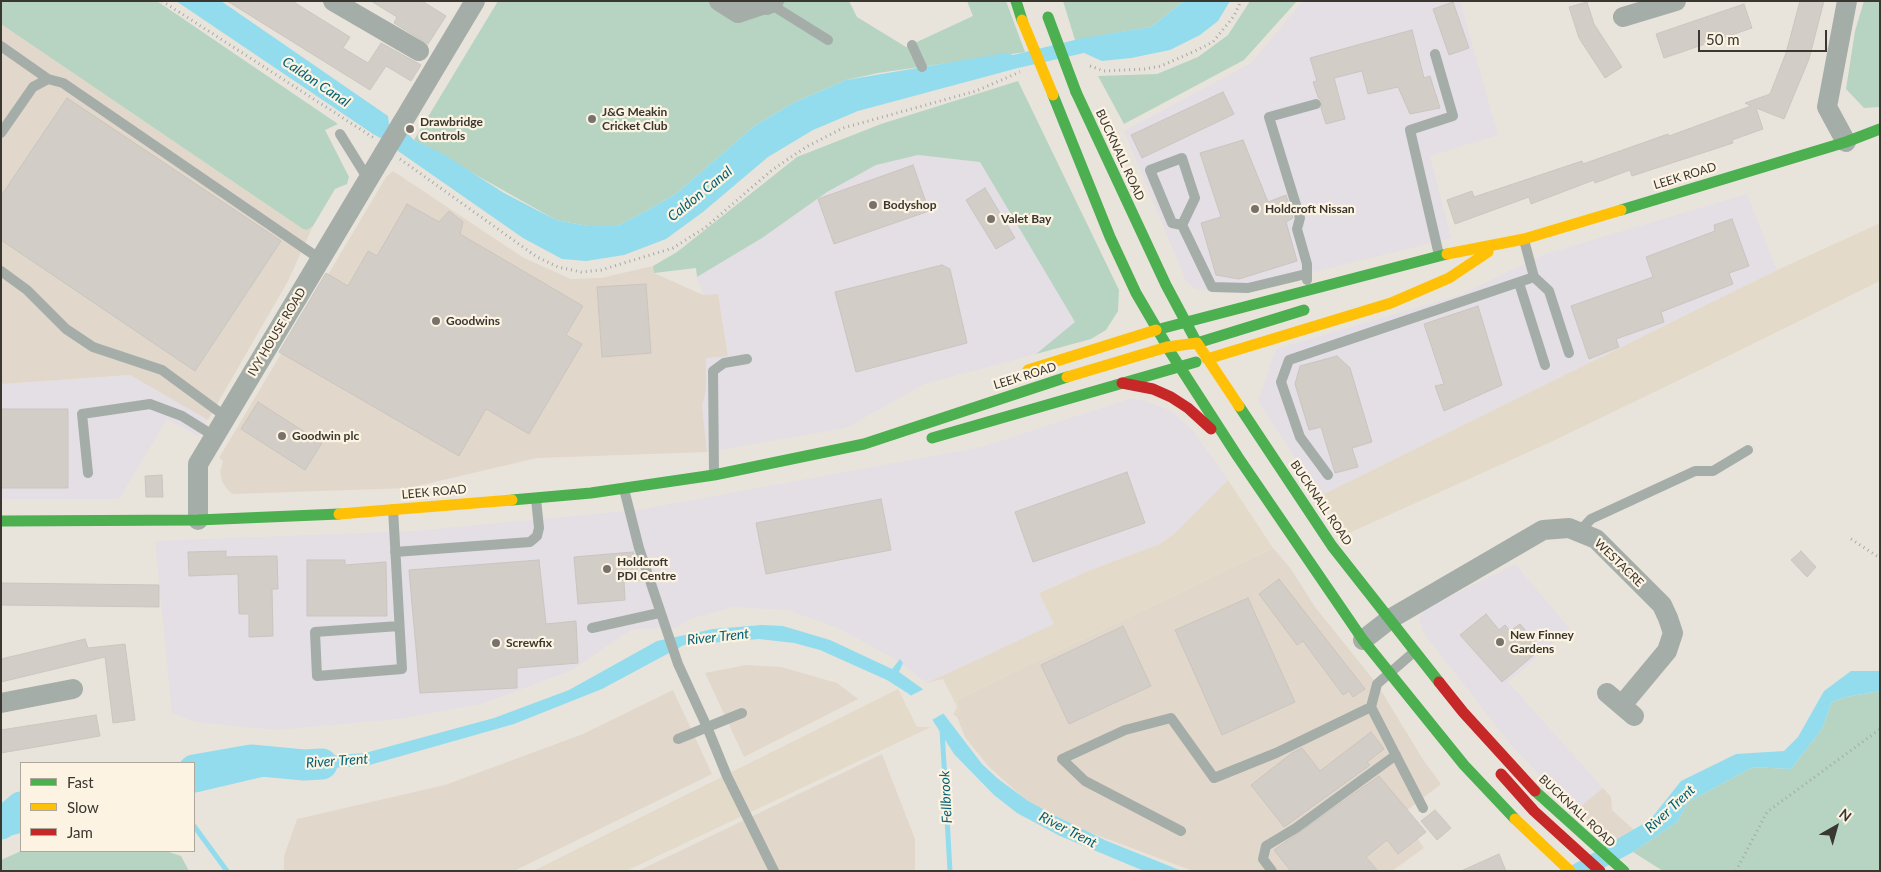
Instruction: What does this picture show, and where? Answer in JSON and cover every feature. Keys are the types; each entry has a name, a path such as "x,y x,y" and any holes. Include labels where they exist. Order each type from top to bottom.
{"main road":[{"path":"1016,1 1110,237 1136,293 1156,330 1307,560 1388,673 1464,765 1508,812 1568,868"},
{"name":"BUCKNALL ROAD","path":"1047,13 1076,92 1185,322 1207,359 1332,546 1414,652 1476,727 1545,802 1620,868"},
{"name":"LEEK ROAD","path":"1013,375 1185,322 1308,290 1440,261 1524,239 1846,142 1880,129"},
{"name":"LEEK ROAD","path":"864,444 917,440 995,422 1391,303 1448,278 1498,245"},
{"path":"1414,275 1440,261"},
{"name":"LEEK ROAD","path":"1,521 198,520 328,515 623,488 714,475 864,444 1025,390 1168,347 1197,343 1309,309"},
{"path":"1120,383 1153,389 1171,397 1188,408 1238,457"},
{"path":"864,444 903,417"},
{"path":"1476,727 1482,747 1492,763 1534,811 1600,871"}],"street":[{"path":"333,1 419,51"},
{"name":"IVY HOUSE ROAD","path":"198,520 198,464 475,1"},
{"path":"718,1 738,12 774,1"},
{"path":"1623,17 1676,1"},
{"path":"1846,142 1827,108 1847,1"},
{"name":"WESTACRE","path":"1363,640 1390,619 1543,530 1570,528 1596,539 1662,605 1673,633 1667,652 1621,704"},
{"path":"1,703 73,689"}],"lane":[{"path":"707,1 732,18 775,7 828,40"},
{"path":"912,45 922,67"},
{"path":"1,46 48,79 63,83 320,259"},
{"path":"1435,54 1453,116 1410,130 1440,261"},
{"path":"1,133 34,87 48,79"},
{"path":"1309,309 1307,264 1297,229 1300,218 1269,117 1316,104"},
{"path":"340,134 368,180"},
{"path":"1182,158 1195,198 1182,225 1172,223 1150,170 1182,158"},
{"path":"1182,225 1212,287 1248,288 1306,274"},
{"path":"1524,239 1534,277 1549,291 1569,353"},
{"path":"1,271 27,290 66,329 93,347 162,370 226,417"},
{"path":"1328,476 1300,437 1281,382 1289,360 1534,277"},
{"path":"1519,283 1545,365"},
{"path":"714,475 713,371 724,363 748,359"},
{"path":"88,473 82,414 150,404 182,416 214,436"},
{"path":"1579,532 1591,519 1695,471 1713,471 1748,450"},
{"path":"623,488 638,548 678,664 727,776 774,871"},
{"path":"395,552 530,542 537,536 539,528 536,497"},
{"path":"393,510 402,669 317,676 314,632 399,626"},
{"path":"592,628 659,613"},
{"path":"1414,652 1377,684 1371,707 1423,808"},
{"path":"1181,831 1085,781 1062,759 1125,730 1171,718 1214,778 1276,753 1371,707"},
{"path":"678,739 742,713"},
{"path":"1272,871 1263,859 1266,846 1296,828 1396,755"}],"path":[{"path":"162,1 385,149 537,257 558,267 581,272 602,270 673,248 706,226 772,170 806,147 843,128 976,91 1020,71"},
{"path":"1084,62 1104,71 1145,70 1161,66 1213,42 1234,16 1241,1"},
{"path":"1850,538 1880,558"},
{"path":"1736,871 1767,812 1880,729"}],"shaded area":[{"path":"1303,1 1460,1 1498,135 1430,156 1451,238 1233,292 1196,289 1186,281 1124,131 1251,63"},
{"path":"1,24 303,229 307,230 313,226 288,281 208,420 130,375 1,384"},
{"path":"918,155 980,162 1076,322 1036,354 924,384 846,428 707,452 702,405 706,391 706,358 728,355 718,294 703,295 697,277 762,238 827,192 876,165"},
{"path":"393,171 524,258 571,279 601,278 653,266 654,273 703,295 718,294 728,356 706,358 706,391 702,405 707,452 537,458 409,488 232,494 222,482 220,472 223,461 219,458 386,177"},
{"path":"1747,194 1777,270 1320,496 1258,401 1276,349 1460,295 1545,254"},
{"path":"1880,223 1880,281 1700,370 1551,442 1347,534 1320,496 1777,270"},
{"path":"130,375 208,420 198,436 167,419 119,499 1,499 1,384"},
{"path":"1129,399 1146,401 1171,411 1194,432 1228,480 1175,533 1160,544 1039,592 1055,624 927,683 895,659 838,628 788,610 733,607 690,619 676,628 632,629 570,671 481,704 398,719 276,730 196,722 172,713 155,541 413,531 638,510 982,447"},
{"path":"1228,480 1273,548 956,700 961,710 953,714 957,707 943,679 927,683 1054,624 1039,593 1088,571 1160,544 1175,533"},
{"path":"1273,548 1291,569 1315,607 1377,684 1424,761 1441,784 1401,815 1424,848 1392,871 1193,871 1086,831 1027,801 989,767 965,737 957,717 953,714 960,710 956,700"},
{"path":"1515,564 1570,629 1508,682 1603,788 1575,811 1511,745 1423,632 1419,618 1425,609"},
{"path":"746,665 781,667 837,683 858,699 744,757 705,673"},
{"path":"898,689 917,727 931,727 626,871 533,871"},
{"path":"673,690 712,774 514,871 284,871 284,856 297,819 445,785 583,734"},
{"path":"882,754 915,839 915,871 638,871"},
{"path":"1603,788 1611,797 1612,810 1634,830 1618,840 1575,811"}],"green space":[{"path":"1,1 157,1 338,124 325,130 349,177 347,184 335,189 313,226 307,230 303,229 1,24"},
{"name":"J&G Meakin Cricket Club","path":"498,1 849,1 857,17 906,47 973,16 967,1 1006,1 1025,52 878,73 846,80 793,103 753,127 677,193 648,210 617,226 588,226 556,220 414,140"},
{"path":"1063,1 1184,1 1151,27 1075,40"},
{"path":"1250,1 1297,1 1244,60 1124,124 1098,76 1157,74 1198,57 1228,35"},
{"path":"1864,1 1880,1 1880,107 1864,108 1846,89 1855,31"},
{"path":"1018,81 1119,290 1118,311 1106,330 1091,339 1036,354 1075,322 980,162 918,155 876,165 827,192 762,238 697,277 696,268 654,273 653,266 677,252 797,157 881,124"},
{"path":"1880,691 1880,871 1663,871 1633,852 1677,822 1688,802 1753,767 1791,769 1822,729 1832,702 1846,697"},
{"path":"20,851 169,852 181,856 189,871 1,871 1,860"}],"water":[{"name":"Caldon Canal","path":"176,1 221,1 388,116 389,124 403,133 406,132 414,140 443,154 504,193 556,220 588,226 617,226 677,193 753,127 793,103 846,80 1006,53 1013,55 1083,38 1151,27 1184,1 1230,1 1218,21 1200,35 1170,50 1131,58 1102,61 1084,53 1018,68 858,111 813,130 768,157 703,212 666,239 624,255 586,261 562,259 523,238 398,151 395,146 373,134"},
{"path":"762,625 783,626 830,640 892,669 900,659 903,663 899,672 927,692 982,764 997,778 1028,801 1056,816 1107,841 1182,871 1144,871 1060,836 1017,813 994,795 954,754 930,716 909,694 887,680 820,650 794,643 759,639 684,645 602,689 514,724 366,766 292,770 195,793 195,782 298,758 365,753 494,718 569,690 657,641 713,629"},
{"path":"1851,671 1880,671 1880,691 1846,697 1832,702 1822,729 1791,769 1753,767 1688,802 1677,822 1633,852 1598,871 1562,871 1650,820 1681,781 1736,754 1784,751 1798,737 1824,691"},
{"path":"20,821 20,833 1,838 1,825"}],"pier":[{"path":"926,688 946,712 930,721 908,697"}],"building":[{"path":"227,1 292,1 350,37 343,48 368,63 381,43 421,65 411,81 386,66 370,90"},
{"path":"371,1 422,1 446,16 428,44 394,23 397,17"},
{"path":"1800,1 1824,1 1809,59 1784,119 1756,108 1763,129 1732,140 1733,143 1632,176 1630,170 1595,183 1594,180 1531,204 1529,197 1455,224 1447,200 1472,191 1474,197 1582,161 1583,164 1668,134 1669,136 1751,106 1745,103 1770,94 1786,53"},
{"path":"1453,2 1469,48 1449,55 1433,9"},
{"path":"1587,2 1594,24 1622,67 1605,78 1579,38 1569,7"},
{"path":"1744,4 1752,28 1664,58 1656,34"},
{"path":"1412,30 1424,78 1430,76 1440,108 1410,114 1398,87 1368,94 1362,71 1334,78 1345,119 1326,124 1321,108 1322,102 1318,97 1313,82 1317,81 1310,58"},
{"path":"1223,92 1234,114 1142,158 1131,135"},
{"path":"67,98 281,241 195,371 1,240 1,196"},
{"name":"Holdcroft Nissan","path":"1243,140 1268,202 1286,195 1293,218 1286,222 1297,261 1239,279 1216,275 1201,223 1221,217 1200,153"},
{"name":"Bodyshop","path":"913,165 929,211 834,244 818,199"},
{"name":"Valet Bay","path":"985,188 1015,238 996,249 966,200"},
{"name":"Goodwins","path":"407,204 439,222 449,211 463,222 460,234 583,306 566,335 582,344 529,434 486,409 459,456 279,352 326,273 348,286 368,251 377,256"},
{"path":"1732,219 1749,266 1729,273 1733,284 1661,312 1664,322 1616,339 1619,347 1589,359 1571,306 1653,277 1646,257 1715,231 1714,225"},
{"path":"942,265 950,269 967,343 856,372 835,292"},
{"path":"646,284 651,353 602,357 597,287"},
{"path":"1478,306 1502,385 1444,411 1435,386 1444,384 1424,324"},
{"path":"1337,356 1350,368 1372,442 1352,448 1358,467 1335,473 1321,427 1309,430 1295,384 1300,366"},
{"name":"Goodwin plc","path":"258,402 322,443 305,470 241,429"},
{"path":"1,409 68,409 68,488 1,488"},
{"path":"1127,472 1145,523 1033,562 1015,512"},
{"path":"162,475 163,497 146,497 145,476"},
{"path":"881,499 891,550 766,574 756,523"},
{"path":"226,551 226,557 277,556 278,589 272,589 273,636 249,637 249,614 239,614 238,574 189,576 188,552"},
{"path":"1801,551 1816,567 1807,577 1791,560"},
{"name":"Holdcroft PDI Centre","path":"633,552 640,580 624,582 625,600 578,604 574,557"},
{"path":"307,560 345,560 345,565 386,562 387,616 307,616"},
{"name":"Screwfix","path":"539,560 546,624 576,621 578,663 517,668 517,688 420,693 409,570"},
{"path":"1279,579 1365,689 1353,697 1349,691 1343,695 1303,641 1297,645 1259,594"},
{"path":"1,583 159,585 159,607 1,605"},
{"path":"1248,598 1295,702 1222,735 1175,630"},
{"name":"New Finney Gardens","path":"1486,614 1499,630 1505,625 1510,631 1520,624 1541,649 1502,682 1460,635"},
{"path":"1123,626 1151,686 1069,724 1041,665"},
{"path":"85,639 88,648 125,644 135,720 113,723 105,657 1,682 1,659"},
{"path":"96,715 100,736 1,753 1,730"},
{"path":"1371,732 1384,749 1367,762 1370,765 1284,827 1251,785 1292,753 1302,748 1320,771"},
{"path":"1379,776 1426,832 1398,854 1387,840 1366,857 1378,871 1291,871 1274,850"},
{"path":"1435,810 1451,828 1437,840 1421,821"},
{"path":"1499,854 1506,871 1461,871"}],"waterway":[{"name":"Fellbrook","path":"942,729 950,871"},
{"name":"River Trent","path":"195,770 251,760 304,765 322,764"},
{"name":"River Trent","path":"1,824 20,808"},
{"path":"195,827 227,871"}],"traffic: fast":[{"path":"1016,1 1022,20"},
{"path":"1048,17 1076,92"},
{"path":"1076,92 1166,285 1197,343 1304,310"},
{"path":"1053,95 1110,237 1136,293 1167,346"},
{"path":"1621,210 1846,142 1880,129"},
{"path":"1156,330 1447,254"},
{"path":"1167,347 1238,457 1363,640 1464,765 1515,819"},
{"path":"932,438 1196,362"},
{"path":"512,500 591,493 714,475 864,444 1067,377"},
{"path":"1239,406 1332,546 1439,682"},
{"path":"1,521 198,520 339,514"},
{"path":"1535,791 1624,871"}],"traffic: slow":[{"path":"1022,20 1053,95"},
{"path":"1447,254 1524,239 1621,210"},
{"path":"1207,359 1391,303 1449,278 1488,252"},
{"path":"1028,370 1156,330"},
{"path":"1067,377 1167,347 1197,343 1239,406"},
{"path":"339,514 512,500"},
{"path":"1515,819 1570,871"}],"traffic: jam":[{"path":"1122,383 1153,389 1171,397 1188,408 1211,429"},
{"path":"1439,682 1463,712 1535,791"},
{"path":"1501,774 1534,811 1600,871"}],"place":[{"name":"J&G Meakin Cricket Club","path":"592,119"},
{"name":"Drawbridge Controls","path":"410,129"},
{"name":"Bodyshop","path":"873,205"},
{"name":"Holdcroft Nissan","path":"1255,209"},
{"name":"Valet Bay","path":"991,219"},
{"name":"Goodwins","path":"436,321"},
{"name":"Goodwin plc","path":"282,436"},
{"name":"Holdcroft PDI Centre","path":"607,569"},
{"name":"New Finney Gardens","path":"1500,642"},
{"name":"Screwfix","path":"496,643"}]}
